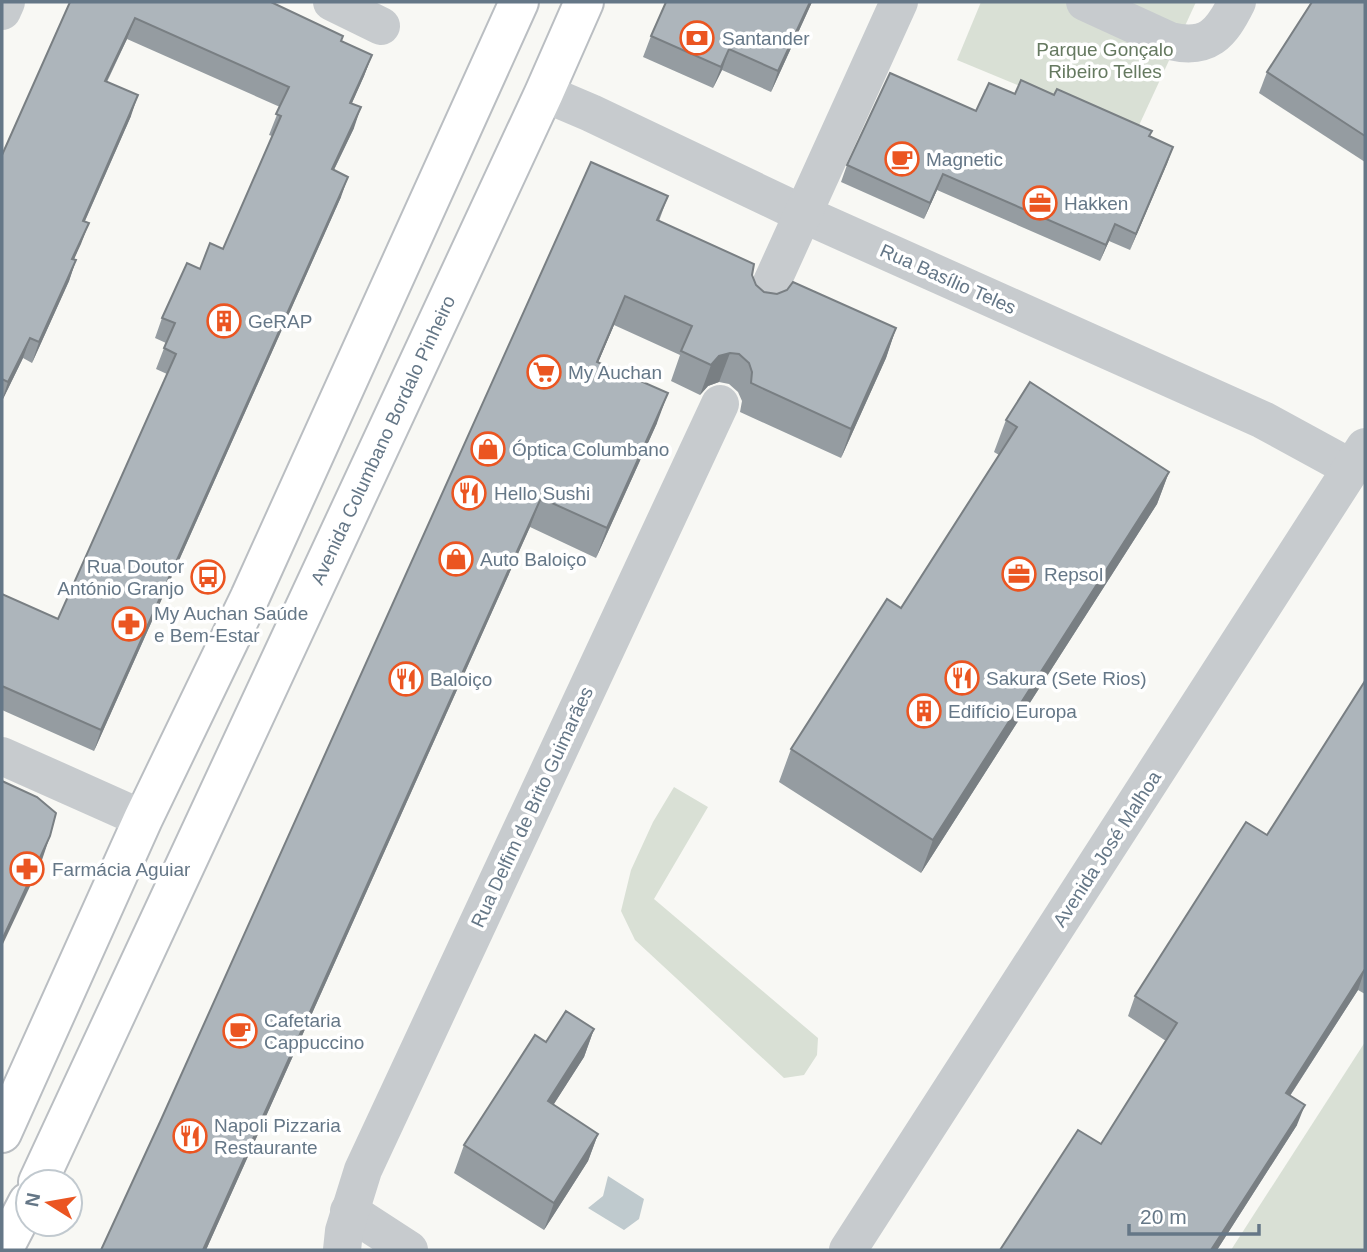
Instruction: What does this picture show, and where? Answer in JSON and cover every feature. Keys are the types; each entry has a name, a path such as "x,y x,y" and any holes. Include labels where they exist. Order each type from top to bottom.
{"main road":[{"path":"2,1133 143,819 250,597 519,2"},
{"name":"Avenida Columbano Bordalo Pinheiro","path":"45,1168 584,2"},
{"path":"487,70 544,93"},
{"path":"3,1250 14,1229"}],"street":[{"path":"2,11 6,2"},
{"path":"332,2 381,26"},
{"path":"763,302 899,2"},
{"path":"1085,2 1170,41 1184,44 1205,42 1227,23 1237,2"},
{"name":"Rua Basílio Teles","path":"544,93 592,113 803,214 1264,420 1358,458"},
{"name":"Rua Delfim de Brito Guimarães","path":"342,1250 349,1211 363,1170 720,404"},
{"name":"Avenida José Malhoa","path":"848,1250 1358,458"},
{"path":"2,756 143,819"},
{"path":"349,1211 409,1250"}],"green space":[{"name":"Parque Gonçalo Ribeiro Telles","path":"981,2 1196,2 1135,134 957,60"},
{"path":"674,787 708,807 654,899 818,1038 817,1055 804,1075 784,1078 635,940 621,911 631,870 653,822"},
{"path":"1365,1042 1365,1250 1231,1250"}],"shaded area":[{"path":"608,1176 644,1199 639,1219 624,1230 588,1208 603,1196"}],"building":[{"path":"70,2 271,2 343,36 341,41 372,55 350,103 361,107 332,169 348,177 101,730 2,686 2,594 58,619 176,354 164,348 175,323 162,318 187,263 200,269 210,243 223,249 281,116 276,114 289,87 135,18 105,81 138,95 83,221 89,223 72,259 76,260 39,342 30,338 8,382 2,379 2,155"},
{"path":"666,2 810,2 778,71 729,49 721,67 651,36"},
{"path":"1312,2 1365,2 1365,136 1267,72"},
{"path":"890,73 976,111 989,83 1015,94 1021,80 1054,95 1057,89 1152,131 1149,136 1173,147 1136,234 1115,224 1106,245 943,174 930,203 847,165"},
{"path":"591,162 668,196 657,220 754,264 752,275 756,285 764,292 777,294 787,290 793,282 896,328 851,429 751,383 749,363 739,354 719,356 711,365 681,351 692,326 625,296 597,362 668,393 607,528 541,498 203,1250 101,1250 160,1122"},
{"name":"Edifício Europa","path":"1030,382 1169,472 933,840 791,749 887,599 901,608 1017,427 1006,420"},
{"path":"1365,681 1365,969 1286,1093 1305,1105 1211,1250 1000,1250 1078,1130 1101,1144 1177,1023 1135,996 1246,822 1267,835"},
{"path":"2,781 37,797 56,813 50,836 2,940"},
{"path":"566,1011 594,1029 548,1101 598,1134 554,1203 464,1145 535,1035 546,1042"}],"place":[{"name":"Santander","path":"697,38"},
{"name":"Magnetic","path":"902,159"},
{"name":"Hakken","path":"1040,203"},
{"name":"GeRAP","path":"224,321"},
{"name":"My Auchan","path":"544,372"},
{"name":"Óptica Columbano","path":"488,449"},
{"name":"Hello Sushi","path":"469,493"},
{"name":"Auto Baloiço","path":"456,559"},
{"name":"Repsol","path":"1019,574"},
{"name":"Rua Doutor António Granjo","path":"208,577"},
{"name":"My Auchan Saúde e Bem-Estar","path":"129,624"},
{"name":"Sakura (Sete Rios)","path":"962,678"},
{"name":"Baloiço","path":"406,679"},
{"name":"Edifício Europa","path":"924,711"},
{"name":"Farmácia Aguiar","path":"27,869"},
{"name":"Cafetaria Cappuccino","path":"240,1031"},
{"name":"Napoli Pizzaria Restaurante","path":"190,1136"}]}
